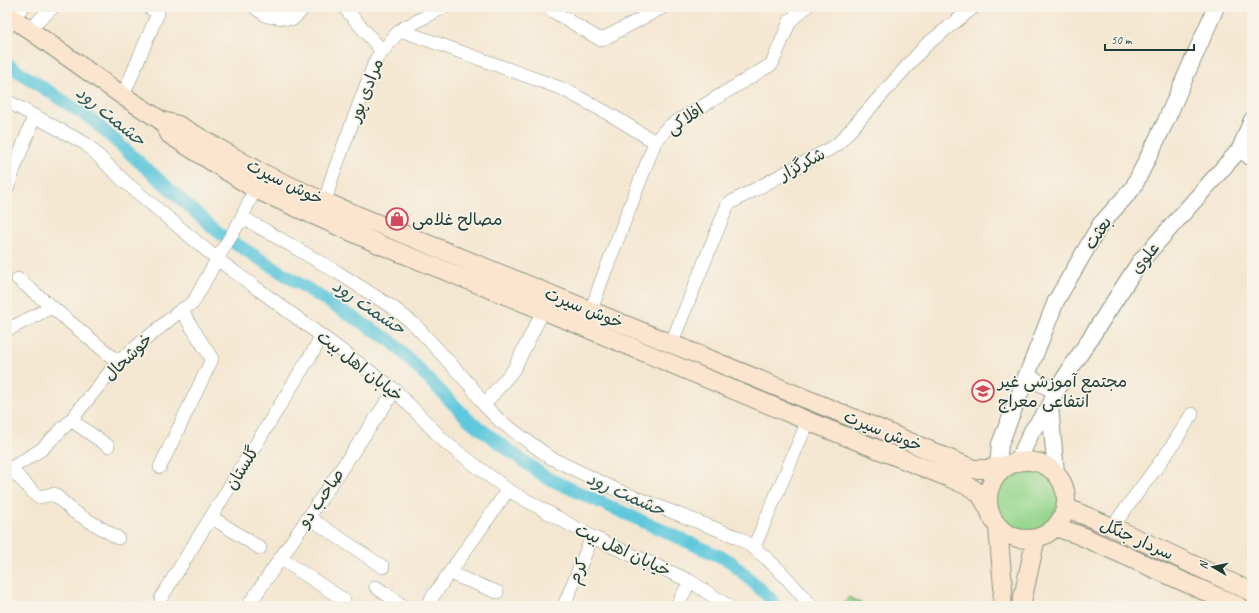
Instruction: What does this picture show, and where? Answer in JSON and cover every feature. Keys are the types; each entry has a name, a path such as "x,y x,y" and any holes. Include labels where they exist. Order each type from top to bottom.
{"main road":[{"name":"خوش سیرت","path":"12,17 123,96 162,121 178,125 258,170 325,202 973,469 988,468 1010,463"},
{"name":"خوش سیرت","path":"162,121 170,135 255,189 381,245 972,488 980,494 988,509"},
{"path":"894,456 900,449 902,439"},
{"path":"1028,460 1048,466 1056,472 1065,491 1065,507 1060,520 1055,527 1036,538 1026,539 1015,537 998,527 988,509 988,498 989,488 993,479 1000,471 1010,463 1028,460"},
{"name":"سردار جنگل","path":"1065,507 1112,527 1252,592"},
{"path":"998,527 1003,587 1002,606"},
{"path":"1055,527 1079,535 1238,606"},
{"path":"1021,606 1036,538"}],"street":[{"path":"29,30 53,7"},
{"path":"254,7 267,16 293,19 305,7"},
{"path":"344,7 382,51"},
{"name":"مرادی پور","path":"325,202 332,177 376,59 400,30 444,7"},
{"path":"549,7 600,40 663,7"},
{"name":"افلاکی","path":"591,311 655,142 668,126 772,64 790,21 806,7"},
{"name":"شکرگزار","path":"671,344 728,204 837,145 926,45 974,7"},
{"name":"بعثت","path":"1010,463 1000,444 1056,301 1100,225 1133,188 1168,116 1216,7"},
{"path":"123,96 156,9"},
{"path":"400,30 563,89 611,115 655,142"},
{"name":"خیابان اهل بیت","path":"7,101 86,144 124,181 322,336 395,390 446,443 508,490 592,537 690,581 728,606"},
{"path":"7,189 34,117"},
{"name":"علوی","path":"1050,406 1056,391 1139,263 1246,153 1252,120"},
{"name":"خوشحال","path":"9,470 42,449 71,420 118,362 181,310 193,303 219,255 241,219 255,189"},
{"path":"241,219 337,272 395,309 415,325 471,386 484,404 500,421 551,458 621,492 737,537 754,548 789,579 811,606"},
{"path":"18,279 118,362"},
{"path":"7,330 52,308"},
{"path":"160,467 212,359 181,310"},
{"path":"484,404 514,369 543,311"},
{"name":"گلستان","path":"161,598 322,336"},
{"path":"1026,376 1056,391"},
{"name":"صاحب دو","path":"248,606 395,390"},
{"path":"1010,463 1050,406"},
{"path":"1050,406 1056,472"},
{"path":"1112,527 1170,449 1192,414"},
{"path":"71,420 108,446"},
{"path":"754,548 808,421"},
{"path":"9,470 38,497 54,494 74,512 118,538"},
{"path":"426,606 508,490"},
{"path":"308,517 383,566"},
{"path":"211,518 260,548"},
{"name":"کرم","path":"564,606 592,537"},
{"path":"280,558 344,600"},
{"path":"449,573 497,592"},
{"path":"677,606 690,581"},
{"path":"376,587 403,606"}],"green space":[{"path":"1020,467 1032,467 1049,476 1056,487 1058,499 1056,511 1049,522 1032,531 1020,531 1008,526 999,517 994,505 994,493 999,481 1008,472"},
{"path":"849,597 866,606 841,606"}],"waterway":[{"name":"حشمت رود","path":"7,64 91,119 220,234 391,341 470,421 545,477 730,561 770,598 774,606"}],"place":[{"name":"مصالح غلامی","path":"397,219"},
{"name":"مجتمع آموزشی غیر انتفاعی معراج","path":"983,391"}]}
